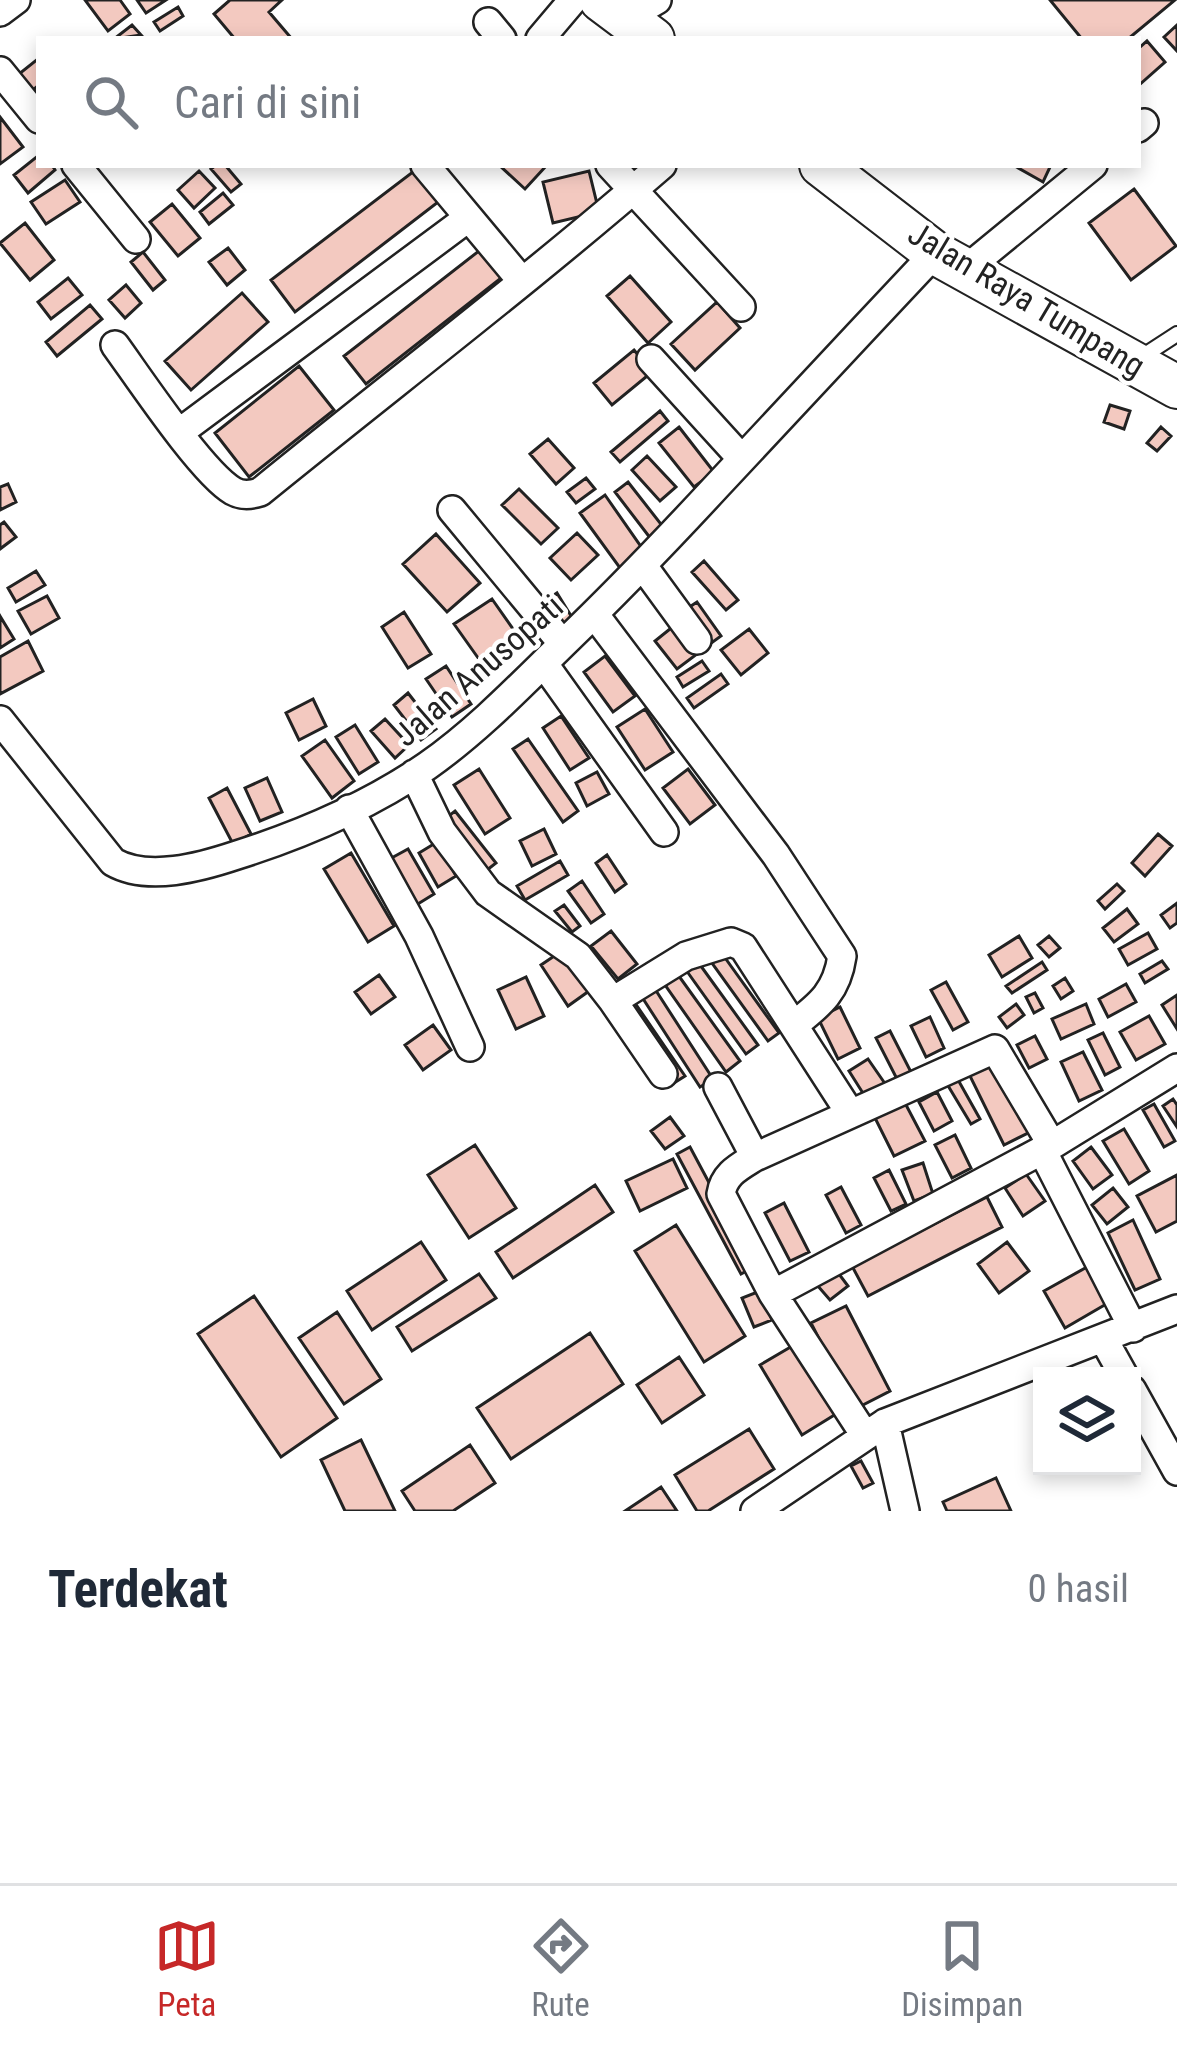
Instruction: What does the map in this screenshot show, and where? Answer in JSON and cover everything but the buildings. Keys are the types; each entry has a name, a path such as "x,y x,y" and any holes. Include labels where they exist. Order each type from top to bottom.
{"main road":[{"name":"Jalan Raya Tumpang","path":"825,168 950,261 1177,387"}],"street":[{"path":"0,12 16,0"},
{"path":"543,36 573,0"},
{"path":"0,71 36,115"},
{"path":"78,168 136,239"},
{"path":"427,168 521,280"},
{"path":"613,168 741,307"},
{"path":"115,345 180,432 233,492 260,492 572,243 659,168"},
{"name":"Jalan Anusopati","path":"0,720 113,862 128,870 141,873 212,863 290,838 349,809 414,774 478,727 595,615 742,459 950,261 1089,168"},
{"path":"180,432 468,218"},
{"path":"651,359 742,459"},
{"path":"452,510 554,654 664,832"},
{"path":"643,566 697,640"},
{"path":"595,615 776,855 842,956 838,983 794,1025"},
{"path":"414,774 442,832 476,879 505,908 578,956 663,1074"},
{"path":"349,809 419,936 470,1047"},
{"path":"613,1001 686,956 731,942 743,947 850,1113"},
{"path":"905,1511 874,1429 773,1294 721,1194 729,1174 755,1157 995,1049 1133,1328"},
{"path":"773,1294 1047,1148 1177,1068"},
{"path":"718,1087 755,1157"},
{"path":"755,1511 874,1429 1177,1309"},
{"path":"1104,1340 1119,1367"},
{"path":"1141,1406 1177,1471"}],"lane":[{"path":"1133,363 1177,334"}]}
